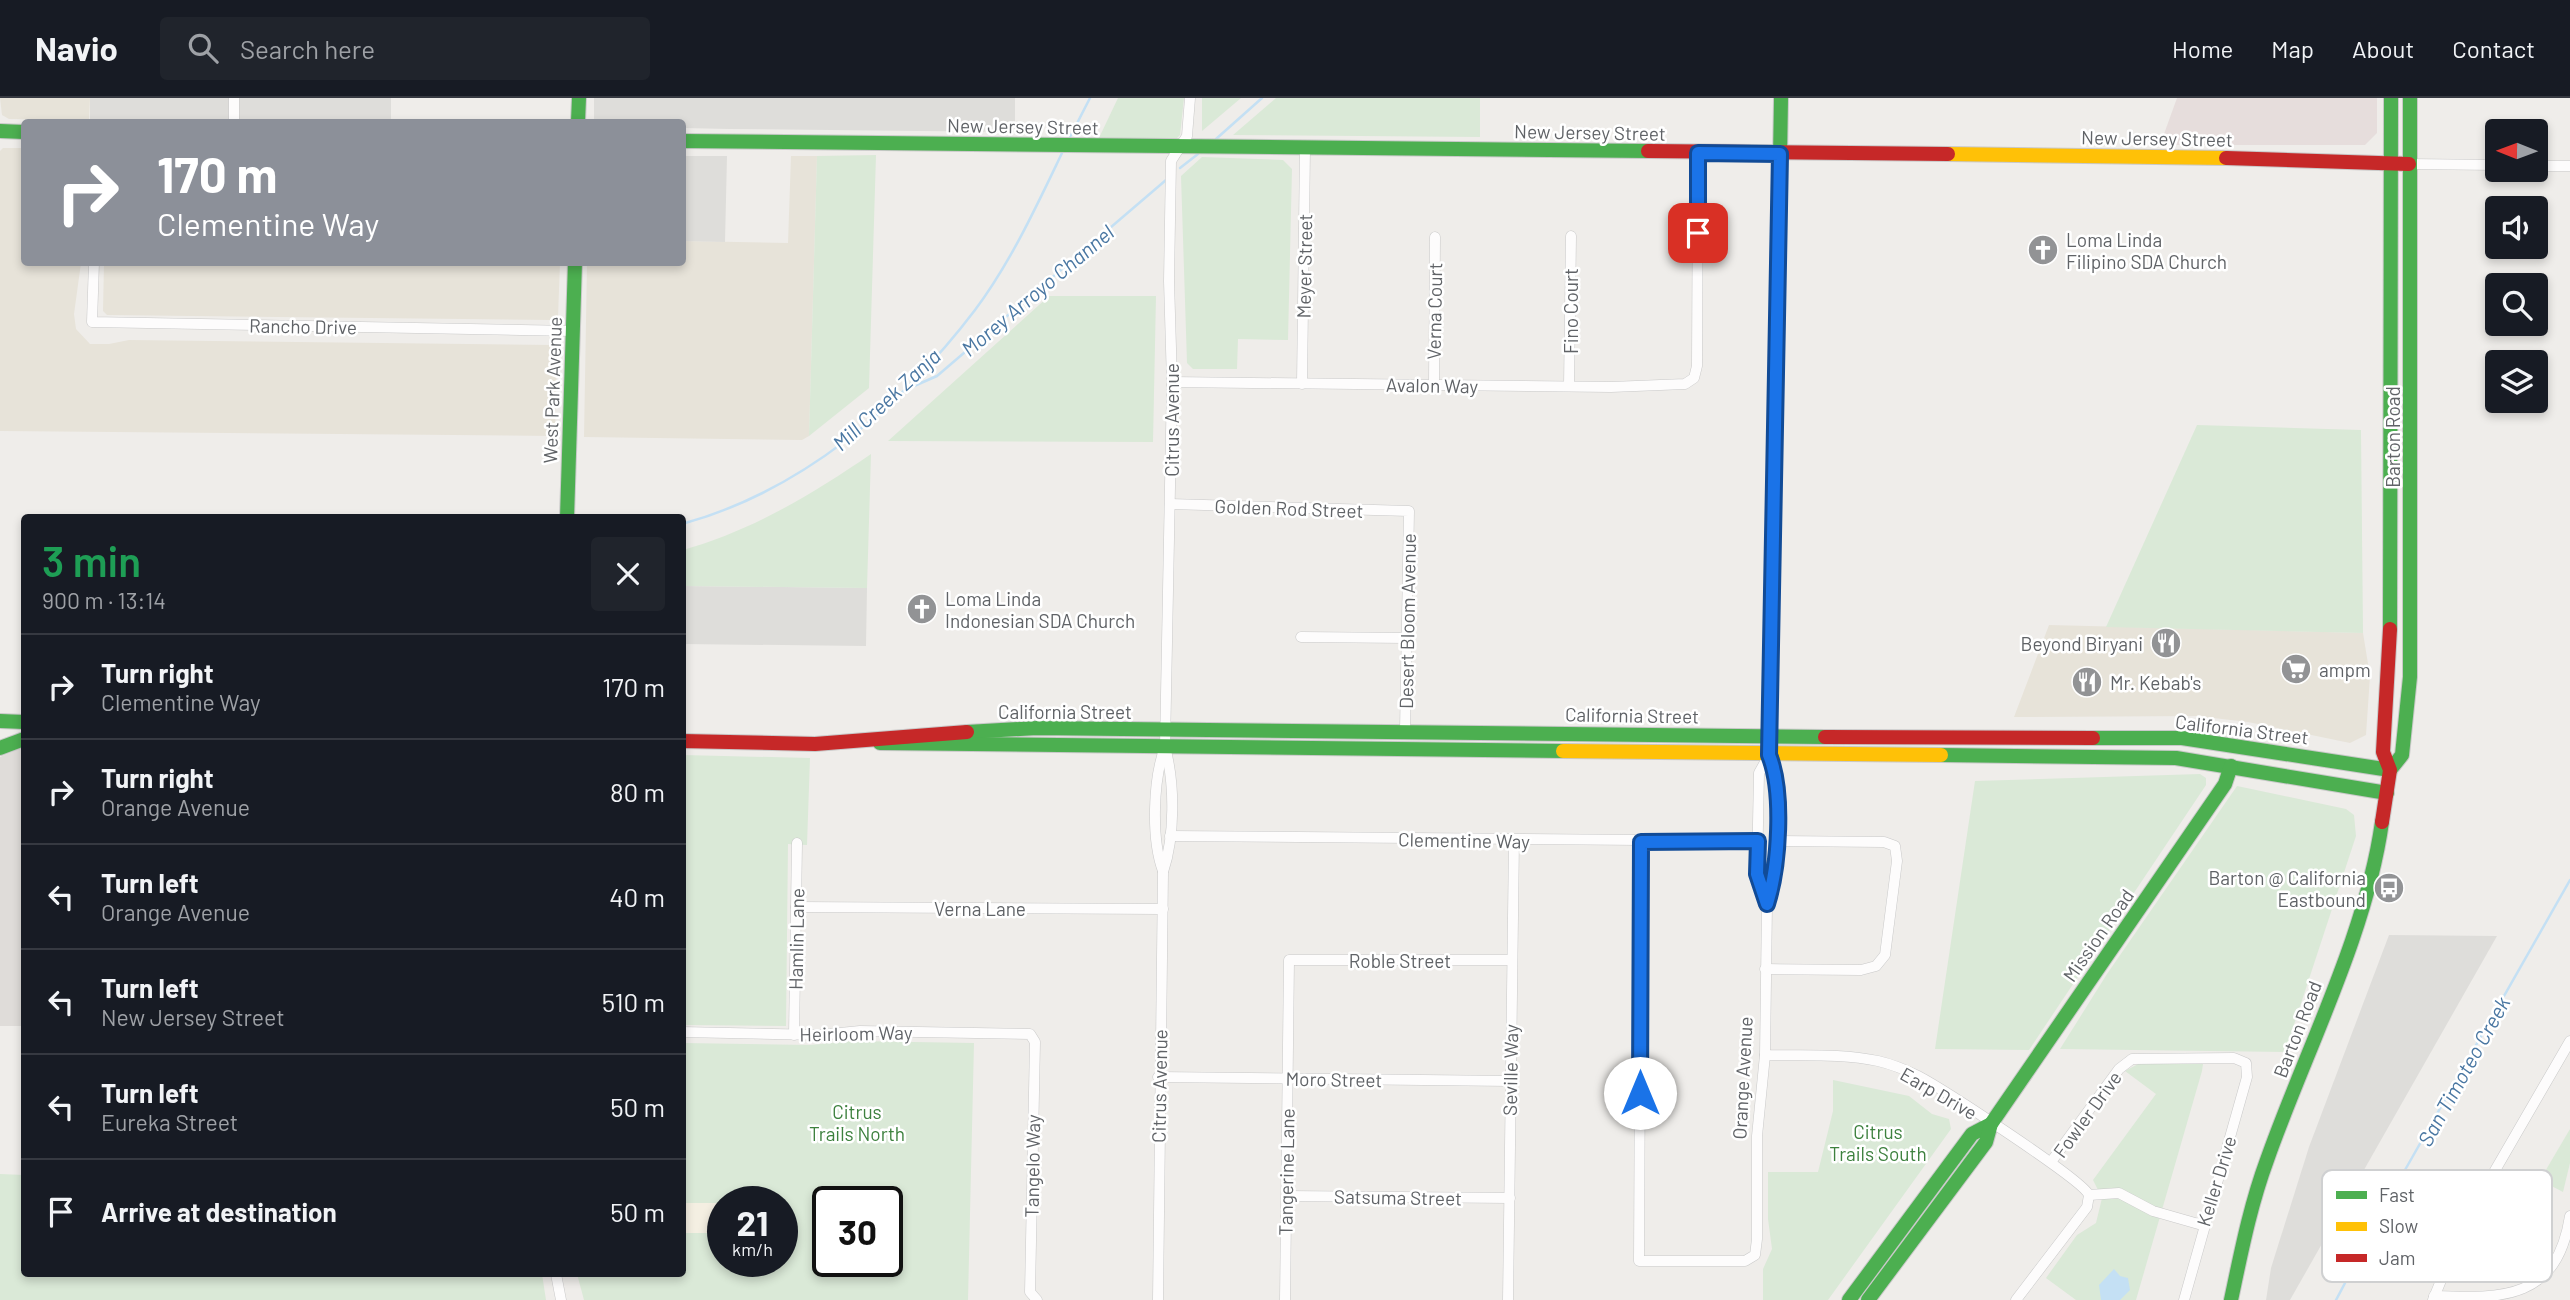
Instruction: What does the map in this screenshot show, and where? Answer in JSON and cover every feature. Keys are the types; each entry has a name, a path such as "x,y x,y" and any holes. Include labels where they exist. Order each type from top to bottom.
{"main road":[{"path":"578,119 579,98"},
{"name":"Orange Avenue","path":"1769,755 1781,98"},
{"name":"Barton Road","path":"2231,1300 2242,1246 2266,1162 2366,895 2379,845 2387,793 2390,770 2383,752 2390,660 2391,98"},
{"name":"Barton Road","path":"2390,770 2402,755 2410,677 2410,98"},
{"path":"0,131 21,132"},
{"name":"New Jersey Street","path":"686,141 2390,161 2409,164"},
{"name":"West Park Avenue","path":"567,514 575,266"},
{"path":"0,721 21,722"},
{"name":"California Street","path":"686,741 872,740 889,736 1037,728 1405,730 1769,737 2117,738 2207,740 2390,770"},
{"path":"2117,738 2117,757"},
{"path":"0,748 21,740"},
{"name":"California Street","path":"872,740 889,745 2176,758 2387,793"},
{"name":"Mission Road","path":"1868,1300 1986,1142 1992,1124 2225,784 2231,766"},
{"name":"Mission Road","path":"1849,1300 1972,1133 1992,1124"}],"street":[{"path":"234,98 234,119"},
{"name":"Citrus Avenue","path":"1163,872 1170,853 1170,765 1165,747 1165,730 1172,382 1169,281 1171,161 1187,136 1190,98"},
{"name":"Meyer Street","path":"1302,384 1305,148"},
{"name":"Avalon Way","path":"1172,382 1569,386 1676,385 1691,381 1698,366 1698,153"},
{"name":"New Jersey Street","path":"2409,164 2485,165"},
{"path":"2548,166 2570,166"},
{"name":"Fino Court","path":"1569,386 1571,236"},
{"name":"Verna Court","path":"1434,385 1435,237"},
{"name":"Rancho Drive","path":"94,266 92,322 573,331"},
{"name":"Golden Rod Street","path":"1170,504 1409,511"},
{"name":"Desert Bloom Avenue","path":"1405,730 1409,511"},
{"path":"1301,637 1406,638"},
{"name":"Citrus Avenue","path":"1158,1300 1158,1077 1163,872 1156,852 1158,766 1165,747"},
{"name":"Orange Avenue","path":"1767,904 1757,874 1759,773 1769,755"},
{"name":"Orange Avenue","path":"1641,842 1639,1261 1745,1261 1755,1255 1757,1136 1765,1055 1767,904 1775,878 1776,774 1769,755"},
{"name":"Clementine Way","path":"1170,836 1758,841"},
{"name":"Seville Way","path":"1508,1300 1514,840"},
{"path":"1765,969 1861,970 1876,966 1885,955 1897,861 1895,846 1884,842 1776,841"},
{"name":"Hamlin Lane","path":"794,1035 797,843"},
{"name":"Verna Lane","path":"796,907 1163,909"},
{"name":"Roble Street","path":"1289,960 1512,960"},
{"name":"Tangerine Lane","path":"1285,1300 1289,960"},
{"name":"Heirloom Way","path":"686,1032 794,1035 860,1031 1030,1034"},
{"name":"Tangelo Way","path":"1030,1034 1035,1042 1030,1292 1035,1299"},
{"path":"2497,1170 2567,1053 2570,1041"},
{"name":"Earp Drive","path":"1765,1055 1837,1056 1878,1061 1917,1076 2051,1162 2081,1184 2089,1195"},
{"name":"Fowler Drive","path":"2051,1162 2119,1069 2132,1059 2234,1058 2246,1063"},
{"name":"Keller Drive","path":"2184,1300 2202,1225 2247,1077 2246,1063"},
{"name":"Moro Street","path":"1158,1077 1510,1081"},
{"path":"2016,1300 2087,1208 2089,1195 2119,1193 2153,1211 2202,1225"},
{"name":"Satsuma Street","path":"1287,1196 1510,1198"},
{"path":"2552,1263 2562,1252 2570,1216"},
{"path":"557,1277 561,1300"},
{"path":"2434,1298 2491,1299 2514,1292 2532,1282"}],"shaded area":[{"path":"0,98 90,98 89,119 9,119 2,115"},
{"path":"90,98 391,98 391,119 90,119"},
{"path":"594,98 1015,98 1015,132 686,128 686,119 594,119"},
{"path":"2177,98 2377,98 2377,133 2365,145 2160,145"},
{"path":"3,148 21,148 21,266 81,266 74,314 76,329 90,344 129,340 553,345 557,349 555,436 0,431 0,151"},
{"path":"686,156 727,156 725,242 686,241"},
{"path":"791,156 817,156 809,436 802,440 584,437 587,266 686,266 686,241 788,243"},
{"path":"104,266 560,266 558,317 553,320 107,315 103,311"},
{"path":"686,586 867,588 866,646 686,644"},
{"path":"2049,625 2363,633 2370,676 2366,735 2350,743 2248,722 2196,716 2014,717"},
{"path":"21,748 21,1026 0,1026 0,757"},
{"path":"2389,935 2497,936 2364,1170 2322,1170 2322,1244 2290,1300 2266,1300 2271,1268 2309,1147"}],"green space":[{"path":"1118,98 1184,98 1180,135 1175,140 1098,140"},
{"path":"1202,98 1241,98 1202,131"},
{"path":"1276,98 1480,98 1480,137 1233,135"},
{"path":"876,155 869,388 809,436 817,156"},
{"path":"1202,157 1283,160 1292,169 1288,340 1238,339 1237,369 1193,369 1187,363 1181,176"},
{"path":"1049,296 1156,296 1153,442 888,441"},
{"path":"2197,425 2361,430 2363,633 2106,627"},
{"path":"871,454 867,588 686,586 686,549 757,522"},
{"path":"686,755 810,758 807,845 788,844 786,1026 686,1025"},
{"path":"2200,774 2206,778 2206,785 2029,1050 1935,1049 1975,781"},
{"path":"2237,786 2346,809 2354,815 2356,836 2285,1052 2060,1049 2107,974"},
{"name":"Citrus Trails North","path":"686,1043 974,1043 968,1300 584,1300 578,1277 686,1277"},
{"path":"2140,1063 2203,1064 2136,1300 2076,1300 2046,1278 2077,1235 2096,1223 2102,1198 2093,1180 2156,1094 2125,1071"},
{"name":"Citrus Trails South","path":"1833,1080 1909,1096 1932,1114 1949,1119 1951,1129 1828,1300 1763,1300 1763,1269 1772,1249 1768,1219 1768,1172 1818,1172 1833,1111"},
{"path":"2570,1129 2570,1163 2563,1192 2552,1186 2552,1170 2546,1170"},
{"path":"0,1174 21,1175 21,1277 542,1277 546,1300 0,1300"}],"sand":[{"path":"686,1203 707,1203 707,1233 686,1233"}],"water":[{"path":"2114,1269 2120,1276 2128,1278 2130,1290 2120,1300 2101,1300 2099,1285"}],"waterway":[{"name":"Mill Creek Zanja","path":"1069,139 1090,98"},
{"name":"Morey Arroyo Channel","path":"1216,139 1262,98"},
{"name":"Mill Creek Zanja","path":"686,523 726,510 808,467 846,441 915,379 947,345 988,292 1023,233 1063,151"},
{"name":"Morey Arroyo Channel","path":"1180,168 1198,154"},
{"name":"Morey Arroyo Channel","path":"905,390 937,376 1166,180"},
{"name":"San Timoteo Creek","path":"2405,1170 2570,880"},
{"name":"San Timoteo Creek","path":"2336,1300 2346,1282"}],"traffic: fast":[{"path":"578,119 579,98"},
{"path":"1777,340 1781,98"},
{"path":"2390,629 2391,98"},
{"path":"2390,770 2402,755 2410,677 2410,98"},
{"path":"0,131 21,132"},
{"path":"686,141 1648,151"},
{"path":"567,514 575,266"},
{"path":"0,721 21,722"},
{"path":"967,732 1037,728 1825,737"},
{"path":"2093,738 2182,738 2390,770"},
{"path":"0,748 21,740"},
{"path":"880,743 1563,751"},
{"path":"1941,755 2176,758 2387,793"},
{"path":"1868,1300 1986,1142 1991,1124 2225,784 2231,766"},
{"path":"2231,1300 2261,1177 2349,951 2363,908 2382,822"},
{"path":"1849,1300 1972,1134 1991,1124"}],"traffic: slow":[{"path":"1948,154 2226,158"},
{"path":"1769,747 1777,340"},
{"path":"1563,751 1941,755"}],"traffic: jam":[{"path":"1648,151 1948,154"},
{"path":"2226,158 2409,164"},
{"path":"2382,822 2390,770 2383,752 2390,629"},
{"path":"686,741 815,744 967,732"},
{"path":"1825,737 2093,738"}],"place":[{"name":"Loma Linda Filipino SDA Church","path":"2043,250"},
{"name":"Loma Linda Indonesian SDA Church","path":"922,609"},
{"name":"Beyond Biryani","path":"2166,643"},
{"name":"ampm","path":"2296,669"},
{"name":"Mr. Kebab's","path":"2087,682"},
{"name":"Barton @ California Eastbound","path":"2389,888"}],"route":[{"path":"1640,1093 1641,842 1758,841 1757,874 1767,904 1775,878 1776,774 1769,755 1780,154 1698,153 1698,233"}]}
